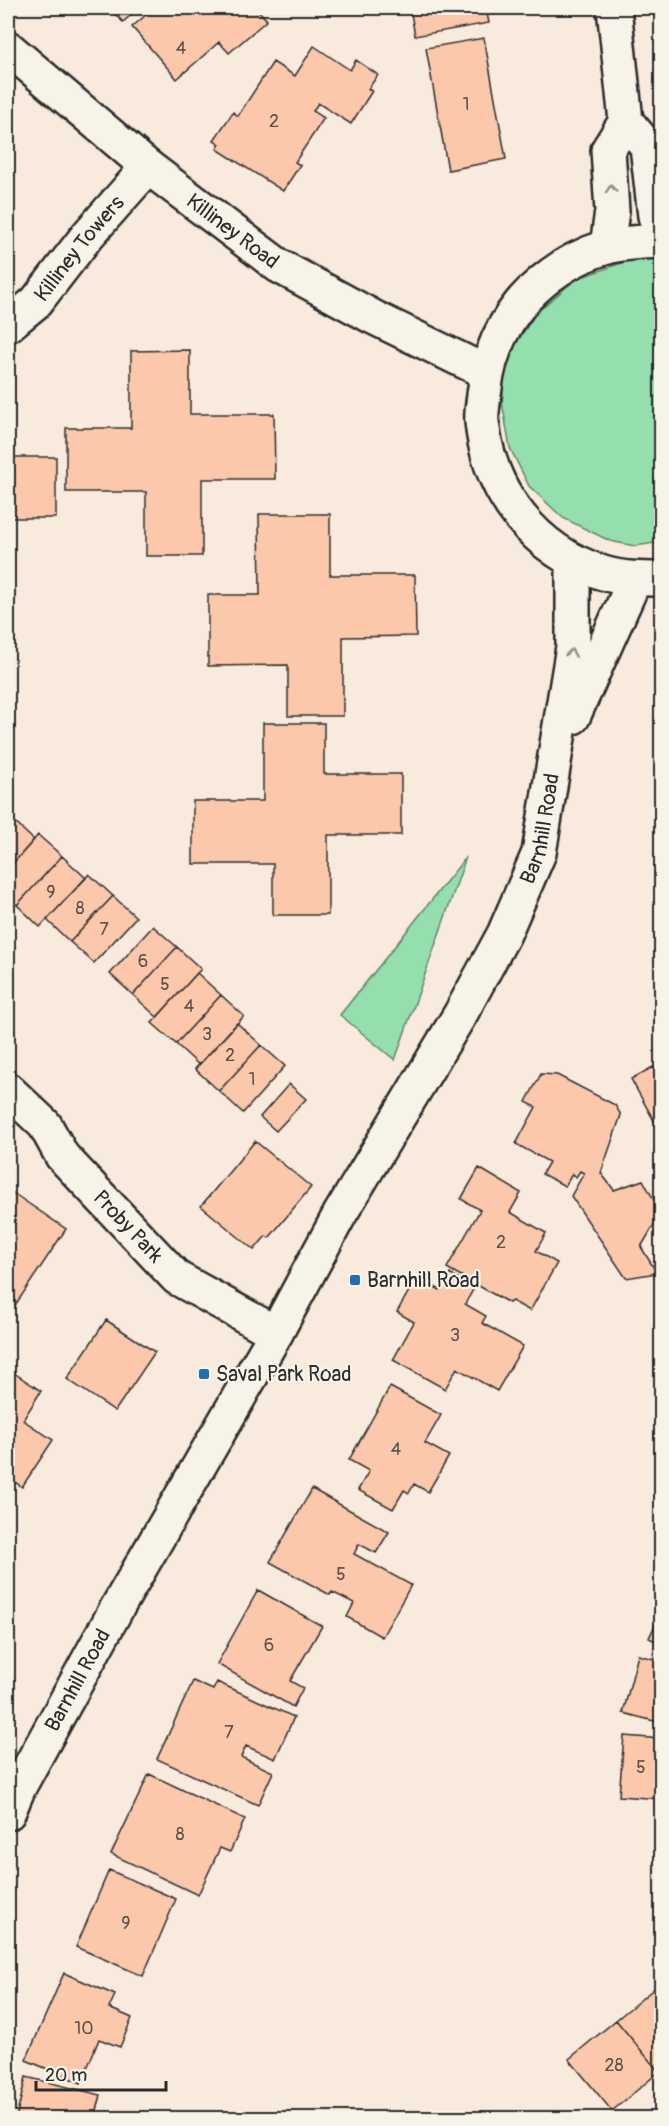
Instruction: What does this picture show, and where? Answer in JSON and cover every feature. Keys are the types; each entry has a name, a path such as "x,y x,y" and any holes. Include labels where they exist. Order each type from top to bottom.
{"main road":[{"path":"614,8 626,121 647,146 656,216 662,236"},
{"name":"Killiney Road","path":"8,48 148,167 279,266 373,317 486,372"},
{"path":"607,247 612,211 608,150 626,121"},
{"name":"Killiney Towers","path":"8,325 36,302 87,236 148,167"},
{"path":"648,579 604,574 573,561 544,543 513,510 492,470 482,421 486,372 491,355 503,327 523,300 547,277 577,258 607,247 635,242 662,241"},
{"name":"Barnhill Road","path":"11,1792 276,1333 340,1214 461,1013 504,934 539,853 573,646 573,561"},
{"name":"Barnhill Road","path":"557,753 648,579"},
{"name":"Proby Park","path":"8,1090 45,1125 62,1156 177,1278 276,1333"}],"green space":[{"path":"633,259 661,259 661,542 635,546 610,541 563,518 529,486 510,448 502,402 506,359 536,313 576,279"},
{"path":"466,857 395,1060 340,1015"}],"building":[{"path":"109,8 139,8 123,22"},
{"path":"154,8 256,8 267,20 229,53 219,42 177,79 132,27"},
{"path":"410,8 486,8 489,23 415,36"},
{"path":"484,38 506,159 448,170 426,48"},
{"path":"314,46 350,70 356,60 378,75 368,89 372,91 351,124 318,103 313,111 324,118 295,162 300,165 283,191 217,149 220,144 214,140 233,112 238,116 273,62 295,76"},
{"path":"190,350 190,414 274,414 275,479 202,479 202,556 146,556 146,492 66,492 66,428 131,428 131,351"},
{"path":"8,457 56,457 56,518 8,518"},
{"path":"259,514 330,514 330,575 415,575 416,636 343,637 343,716 288,716 288,665 208,666 208,595 260,595"},
{"path":"263,723 324,723 324,774 401,774 401,835 328,835 328,915 273,915 273,864 193,864 193,801 263,801"},
{"path":"10,818 34,840 8,869 8,821"},
{"path":"38,835 62,856 17,905 8,897 8,869"},
{"path":"62,856 86,878 40,927 17,905"},
{"path":"89,874 113,896 70,942 47,920"},
{"path":"113,896 136,917 94,963 70,942"},
{"path":"153,926 177,947 133,995 110,974"},
{"path":"177,947 201,969 157,1017 133,995"},
{"path":"197,973 221,995 176,1044 152,1023"},
{"path":"221,995 244,1016 199,1065 176,1044"},
{"path":"237,1023 261,1045 219,1091 195,1069"},
{"path":"261,1045 285,1066 243,1113 219,1091"},
{"path":"653,1067 662,1083 662,1135 631,1079"},
{"path":"541,1074 557,1075 615,1105 621,1115 601,1173 614,1190 643,1180 661,1213 641,1247 657,1273 626,1278 571,1196 584,1173 580,1171 576,1177 572,1174 565,1186 542,1174 549,1162 516,1144 536,1107 526,1102"},
{"path":"289,1084 306,1099 276,1131 260,1117"},
{"path":"255,1141 311,1187 269,1238 266,1236 254,1250 201,1206"},
{"path":"479,1168 521,1193 510,1212 546,1233 536,1251 557,1263 530,1311 512,1301 509,1303 447,1268 480,1210 461,1199"},
{"path":"10,1191 66,1229 12,1310 8,1307 8,1195"},
{"path":"450,1274 474,1288 465,1304 486,1316 482,1323 523,1346 497,1391 457,1368 445,1389 393,1360 414,1322 397,1312 417,1277 440,1290"},
{"path":"106,1320 155,1352 115,1411 67,1379"},
{"path":"8,1369 41,1391 23,1420 53,1440 22,1487 15,1482 8,1493"},
{"path":"390,1387 441,1415 425,1443 449,1456 428,1492 414,1484 409,1493 404,1490 393,1509 358,1490 369,1471 349,1460"},
{"path":"312,1489 389,1532 376,1553 359,1544 354,1554 411,1585 382,1637 347,1617 354,1603 332,1592 330,1595 270,1562"},
{"path":"258,1590 322,1626 290,1681 303,1688 293,1707 217,1664"},
{"path":"662,1610 662,1644 649,1638"},
{"path":"638,1655 662,1661 662,1723 623,1713"},
{"path":"193,1681 213,1690 217,1682 294,1717 275,1759 246,1746 241,1757 273,1772 258,1805 157,1759"},
{"path":"624,1736 662,1739 662,1799 619,1796"},
{"path":"149,1774 245,1819 230,1852 220,1848 198,1895 111,1854"},
{"path":"109,1870 176,1899 143,1976 76,1947"},
{"path":"64,1973 115,1995 109,2008 132,2018 120,2047 99,2039 81,2083 26,2060"},
{"path":"662,1982 662,2070 659,2072 616,2020"},
{"path":"616,2020 659,2072 612,2111 569,2059"},
{"path":"26,2077 101,2095 95,2118 16,2118"},
{"path":"518,2114 548,2118 518,2118"}],"place":[{"name":"Barnhill Road","path":"355,1280"},
{"name":"Saval Park Road","path":"204,1374"}]}
